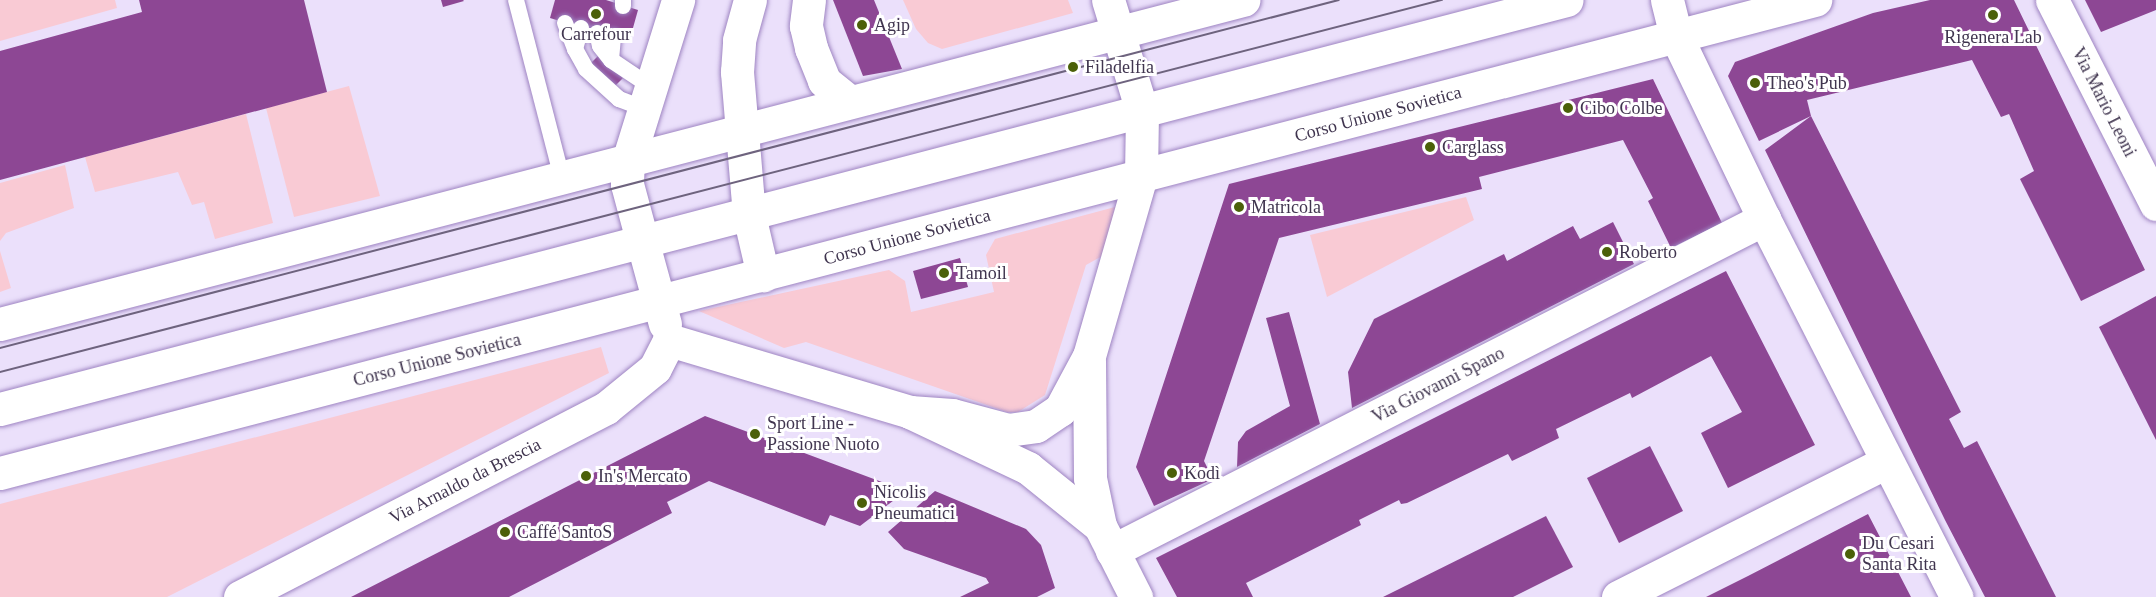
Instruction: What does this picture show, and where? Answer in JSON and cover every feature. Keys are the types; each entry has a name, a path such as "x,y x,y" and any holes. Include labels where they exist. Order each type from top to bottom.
{"street":[{"path":"678,0 628,161 627,183 669,340 909,412 1028,468 1106,538"},
{"path":"750,0 739,40 737,72 740,132 749,214 763,275"},
{"path":"809,0 806,26 811,48 824,81 849,101"},
{"path":"909,412 952,415 1008,430 1036,426 1060,410 1089,356 1141,176 1142,111 1121,33 1108,0"},
{"path":"0,324 740,132 849,101 1244,0"},
{"path":"0,409 1567,0"},
{"path":"1667,0 1676,36 1764,219 1957,597"},
{"name":"Corso Unione Sovietica","path":"0,473 1815,0"},
{"name":"Via Mario Leoni","path":"2052,0 2156,204"},
{"name":"Via Giovanni Spano","path":"1106,538 1764,219"},
{"name":"Via Arnaldo da Brescia","path":"240,597 606,408 655,368 669,340"},
{"path":"1089,356 1090,478 1123,592"},
{"path":"1618,597 1887,462"}],"lane":[{"path":"516,0 562,178"},
{"path":"589,30 610,60 646,97 619,99 598,83 575,49 589,30"}],"shaded area":[{"path":"0,0 115,0 117,8 0,41"},
{"path":"903,0 1068,0 1073,13 942,49 928,43 916,29"},
{"path":"349,86 380,196 294,217 266,108"},
{"path":"246,114 273,223 215,239 204,202 192,205 178,172 95,192 85,157"},
{"path":"65,165 74,208 6,233 0,241 0,183"},
{"path":"1466,197 1474,220 1327,297 1310,235"},
{"path":"1115,207 1104,255 1086,265 1045,395 1018,412 1007,412 806,342 784,348 699,311 889,270 905,281 911,312 994,292 986,255 995,239"},
{"path":"0,251 11,288 0,292"},
{"path":"601,347 609,373 167,597 0,597 0,504"}],"building":[{"path":"139,0 304,0 327,92 0,180 0,51 142,12"},
{"path":"441,0 463,0 464,1 443,7"},
{"path":"555,0 606,0 638,10 629,42 550,18"},
{"path":"833,0 874,0 902,69 863,76"},
{"path":"1930,0 2014,0 2145,270 2081,301 2020,179 2034,171 2009,114 2001,117 1972,60 1807,100 1811,116 1759,141 1728,76 1735,62 1873,13"},
{"path":"2085,0 2156,0 2156,10 2101,32"},
{"path":"599,55 623,78 615,86 591,63"},
{"path":"1653,79 1722,223 1671,248 1648,201 1653,198 1623,140 1479,177 1482,189 1279,238 1204,461 1213,479 1154,506 1136,467 1229,184"},
{"path":"1811,116 1961,412 1949,419 1964,448 1977,441 2056,597 1985,597 1945,520 1765,150"},
{"path":"1613,222 1634,264 1352,408 1348,372 1374,319 1504,254 1507,261 1573,226 1580,239"},
{"path":"960,258 968,287 921,299 913,271"},
{"path":"1726,271 1815,445 1728,488 1701,433 1742,412 1711,356 1632,398 1630,393 1556,429 1559,438 1512,461 1508,454 1407,503 1401,504 1399,500 1359,520 1361,525 1246,583 1253,597 1177,597 1156,558"},
{"path":"2156,296 2156,440 2099,327"},
{"path":"1289,312 1320,424 1237,467 1238,442 1246,431 1290,406 1266,318"},
{"path":"705,416 906,491 860,526 830,515 825,526 709,481 667,502 672,513 509,597 351,597"},
{"path":"1650,446 1683,511 1619,543 1587,478"},
{"path":"935,491 1026,529 1041,545 1055,588 1037,597 960,597 989,583 986,578 904,549 888,532"},
{"path":"1868,514 1911,597 1706,597 1748,576"},
{"path":"1546,516 1573,567 1513,597 1383,597"}],"tram line":[{"path":"0,348 1339,0"},
{"path":"0,372 1442,0"}],"place":[{"name":"Carrefour","path":"596,14"},
{"name":"Rigenera Lab","path":"1993,15"},
{"name":"Agip","path":"862,25"},
{"name":"Filadelfia","path":"1073,67"},
{"name":"Theo's Pub","path":"1755,83"},
{"name":"Cibo Colbe","path":"1568,108"},
{"name":"Carglass","path":"1430,147"},
{"name":"Matricola","path":"1239,207"},
{"name":"Roberto","path":"1607,252"},
{"name":"Tamoil","path":"944,273"},
{"name":"Sport Line - Passione Nuoto","path":"755,434"},
{"name":"Kodì","path":"1172,473"},
{"name":"In's Mercato","path":"586,476"},
{"name":"Nicolis Pneumatici","path":"862,503"},
{"name":"Caffé SantoS","path":"505,532"},
{"name":"Du Cesari Santa Rita","path":"1850,554"}]}
